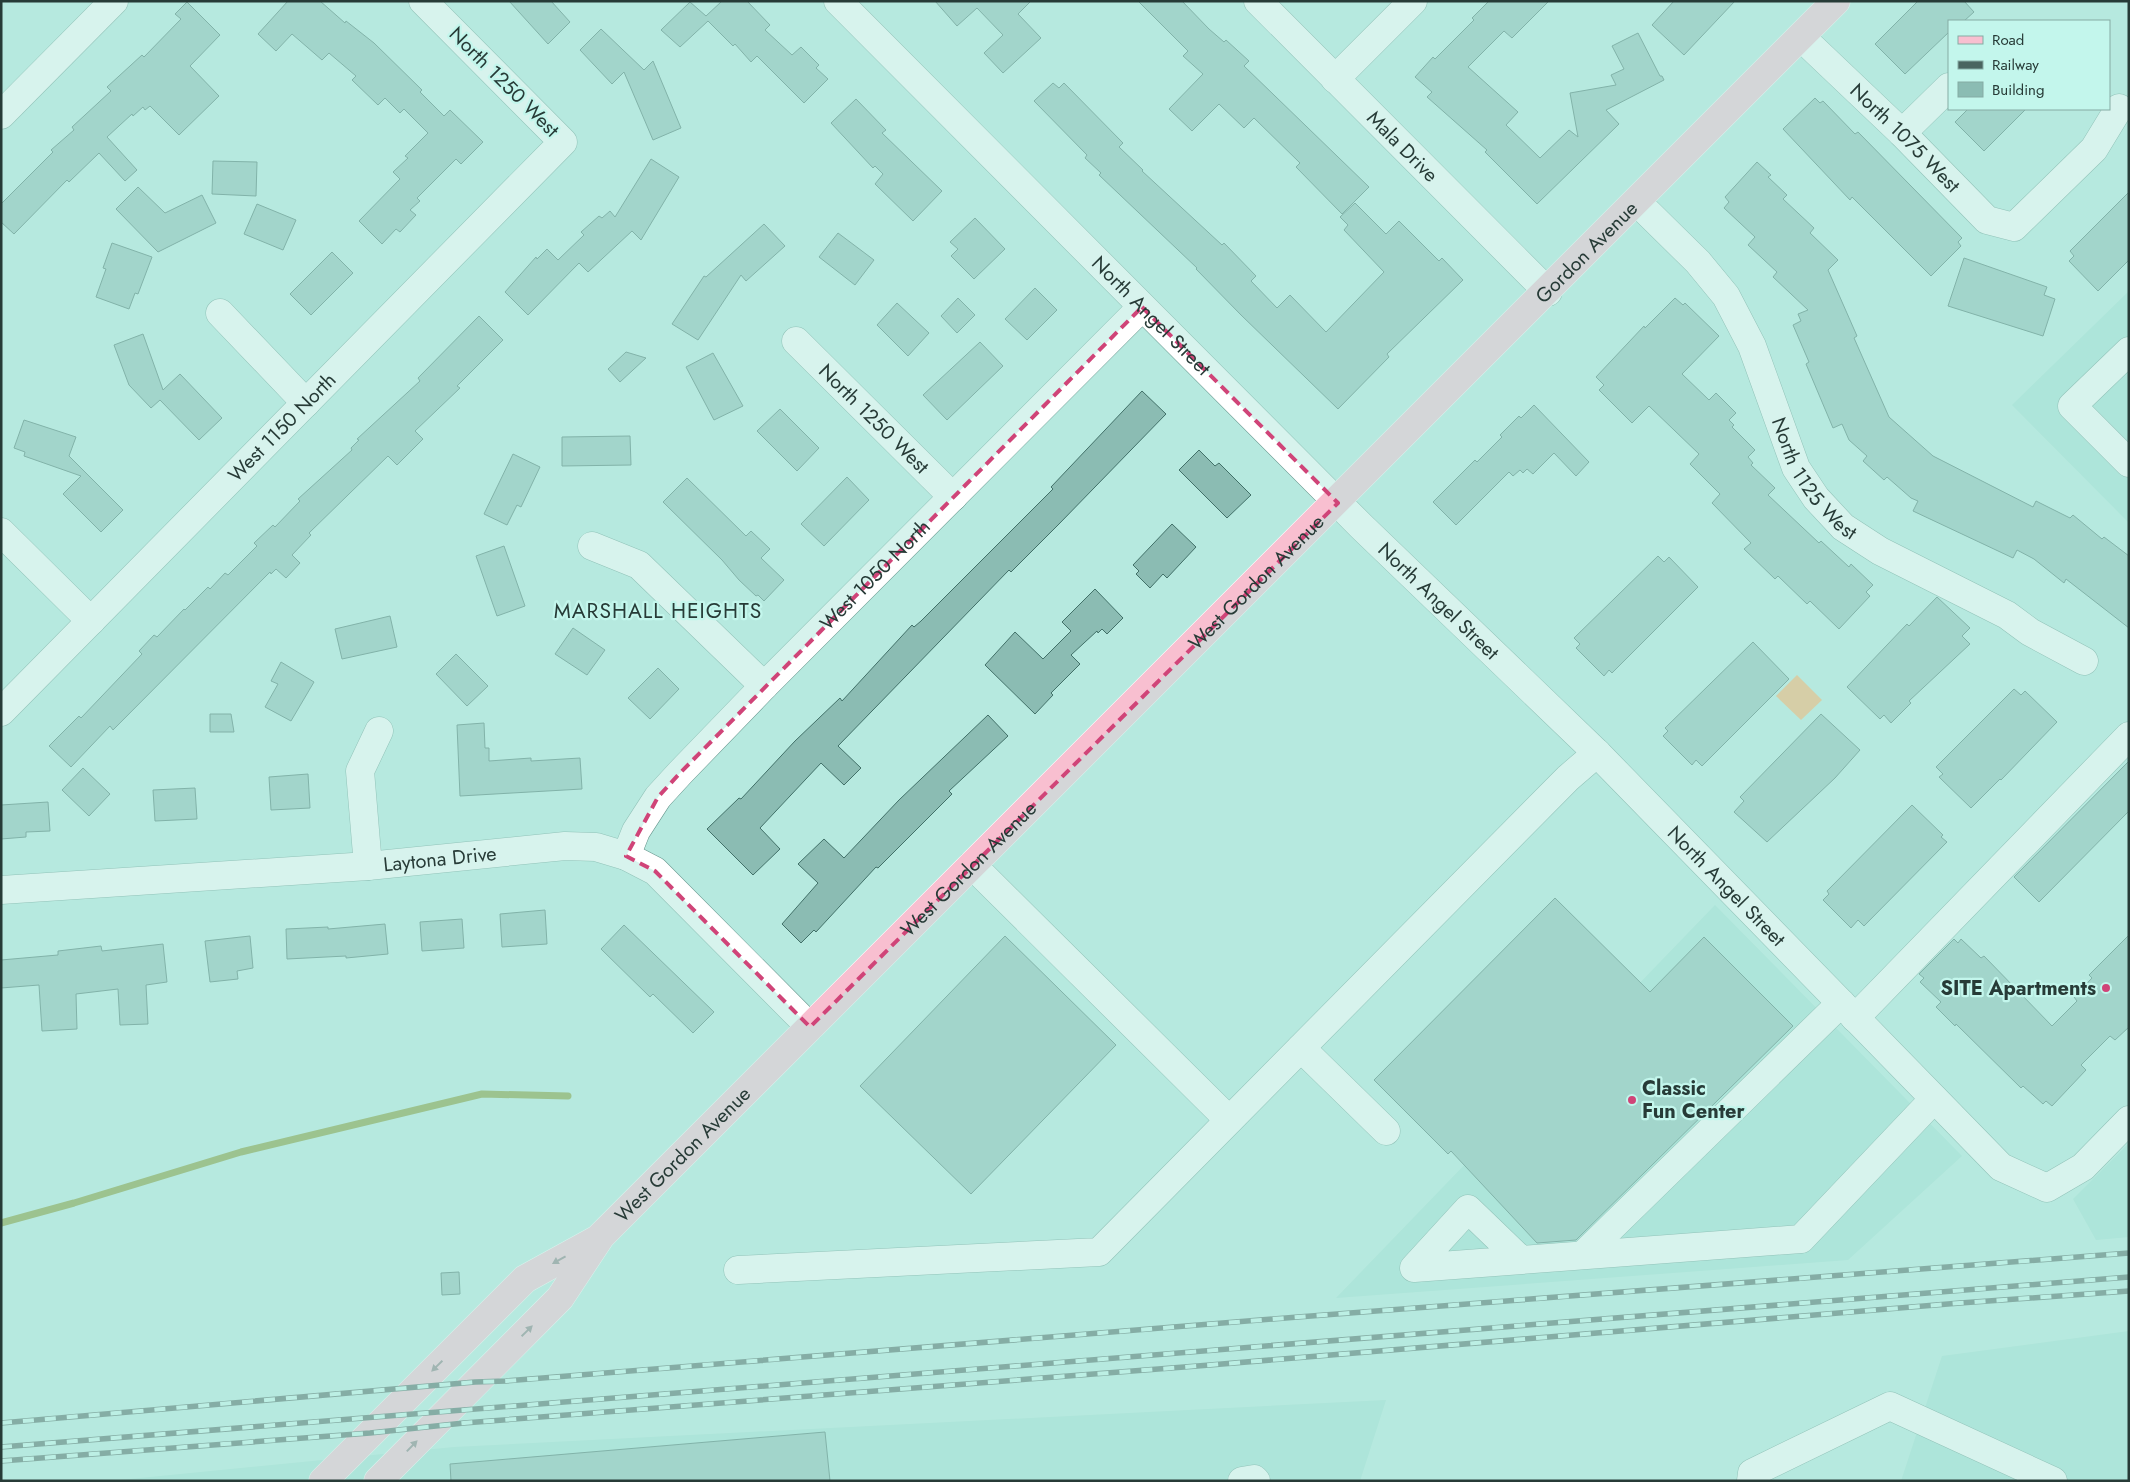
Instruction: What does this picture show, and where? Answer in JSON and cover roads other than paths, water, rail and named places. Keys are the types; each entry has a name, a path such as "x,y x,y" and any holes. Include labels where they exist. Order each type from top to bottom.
{"main road":[{"name":"Gordon Avenue","path":"1338,503 1836,1"},
{"name":"West Gordon Avenue","path":"378,1481 560,1298 602,1236 972,865 1338,503"},
{"name":"West Gordon Avenue","path":"323,1481 524,1280 602,1236"}],"street":[{"path":"1,115 114,1"},
{"name":"North 1250 West","path":"423,1 563,142"},
{"name":"North Angel Street","path":"838,1 1338,503 1597,753 2001,1167 2047,1188 2083,1167 2129,1120"},
{"name":"Mala Drive","path":"1258,1 1548,292"},
{"path":"1335,79 1413,1"},
{"name":"North 1075 West","path":"1801,37 1902,133 1987,220 2014,227 2094,149 2120,108"},
{"path":"1902,133 1948,88"},
{"name":"West 1150 North","path":"1,712 563,142"},
{"name":"North 1125 West","path":"1637,202 1698,262 1726,296 1752,346 1796,468 1816,498 1843,526 1880,551 2007,615 2030,632 2084,661"},
{"name":"West 1050 North","path":"626,856 636,831 658,797 764,686 1142,307"},
{"path":"220,313 306,403"},
{"name":"North 1250 West","path":"796,340 953,497"},
{"path":"2129,351 2072,406 2129,463"},
{"path":"1,532 91,621"},
{"path":"592,546 640,565 764,686"},
{"path":"368,866 360,771 379,731"},
{"path":"1583,1255 1848,1010 2129,736"},
{"path":"738,1270 1099,1252 1568,778 1597,753"},
{"name":"Laytona Drive","path":"1,890 368,866 565,846 596,847 626,856 655,872 810,1027"},
{"path":"972,865 1229,1120"},
{"path":"1301,1048 1386,1131"},
{"path":"1521,1260 1801,1238 1934,1099"},
{"path":"1751,1481 1752,1473 1890,1406 2053,1481"},
{"path":"1242,1481 1254,1478 1256,1481"}],"waterway":[{"path":"1,1223 74,1203 241,1152 482,1094 568,1096"}],"railway":[{"path":"1,1423 475,1382 2129,1253"},
{"path":"1,1447 2129,1277"},
{"path":"1,1461 2129,1291"}],"place":[{"name":"SITE Apartments","path":"2106,988"},
{"name":"Classic Fun Center","path":"1632,1100"}],"district":[{"name":"MARSHALL HEIGHTS","path":"658,611"}]}
